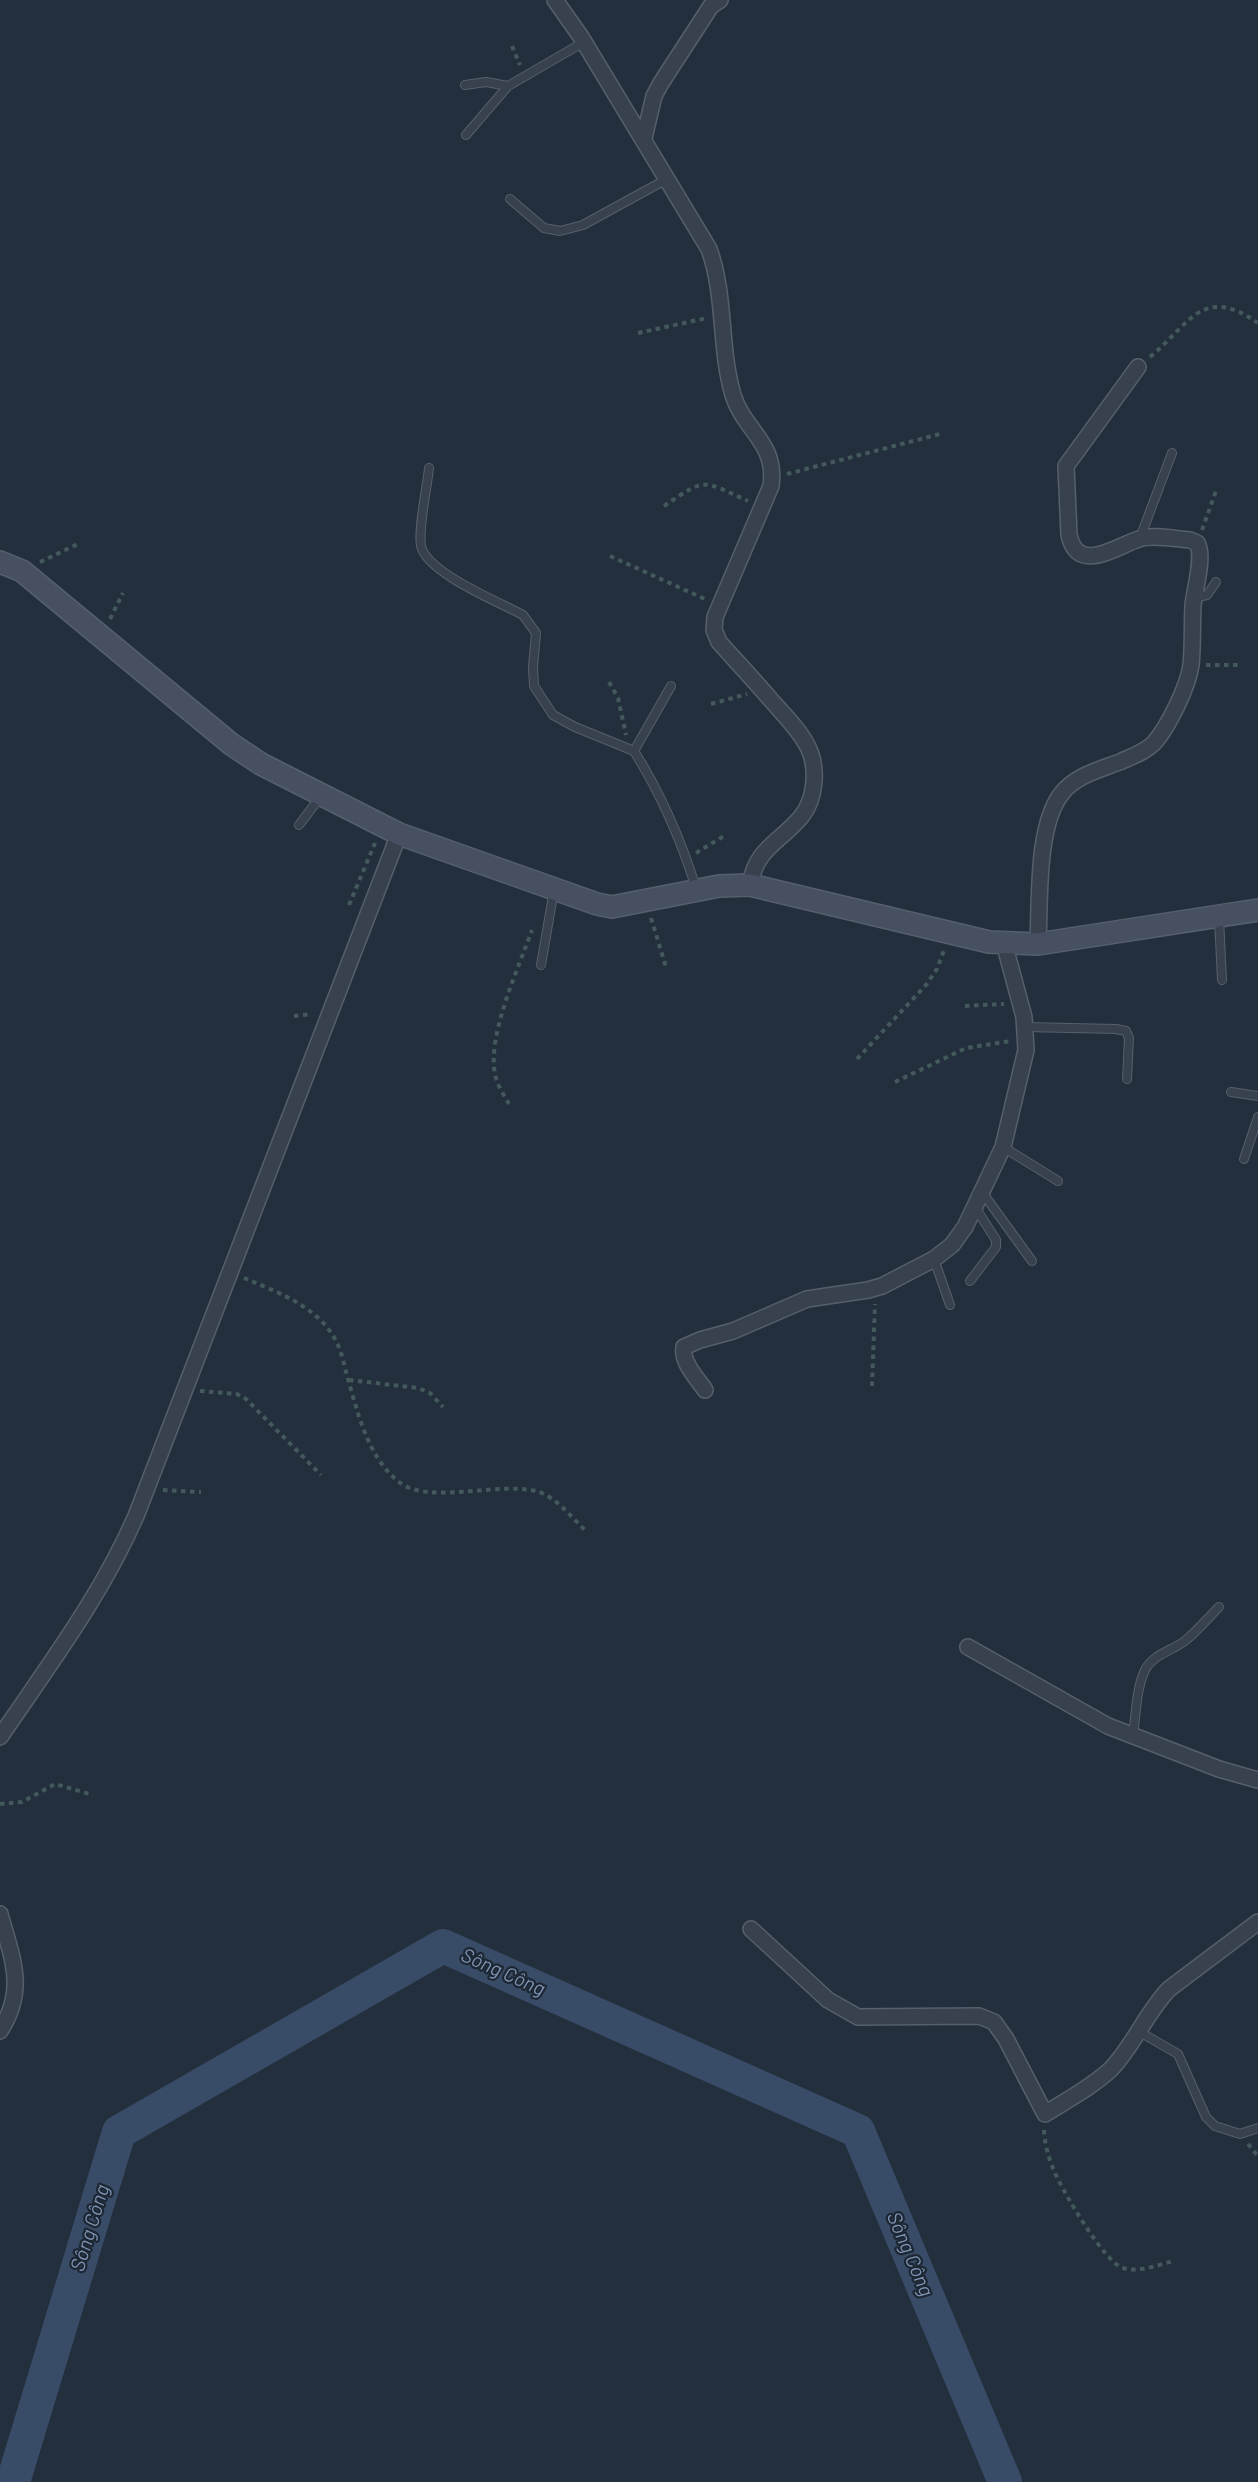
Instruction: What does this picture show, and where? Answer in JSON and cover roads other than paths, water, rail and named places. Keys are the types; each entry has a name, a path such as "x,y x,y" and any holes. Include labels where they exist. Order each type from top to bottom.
{"main road":[{"path":"0,562 22,571 231,744 261,764 391,829 597,904 612,907 719,885 750,885 950,932 1004,943 1038,944 1258,910"}],"street":[{"path":"555,0 644,138 709,249 715,265 733,397 740,412 767,451 773,469 762,508 715,617 714,630 719,642 798,730 809,749 814,772 813,794 803,816 760,857 753,868 750,885"},
{"path":"644,138 654,96 661,83 711,6 720,0"},
{"path":"1038,944 1043,849 1051,813 1062,793 1075,781 1140,753 1153,744 1164,730 1188,680 1191,664 1193,598 1201,553 1197,543 1190,540 1140,538 1117,550 1097,556 1080,553 1071,545 1069,535 1066,474 1069,461 1138,367"},
{"path":"0,1737 90,1604 116,1560 146,1490 230,1273 391,829"},
{"path":"705,1390 685,1360 684,1347 733,1332 807,1299 875,1288 934,1259 951,1245 965,1227 1003,1147 1026,1050 1026,1033 1004,943"},
{"path":"968,1647 1108,1726 1220,1769 1258,1780"},
{"path":"0,1914 13,1962 16,1987 12,2012 0,2031"},
{"path":"751,1929 828,2000 858,2018 979,2016 994,2022 1006,2039 1045,2114 1099,2079 1122,2055 1156,2002 1169,1989 1258,1922"}],"lane":[{"path":"466,135 508,86 584,42"},
{"path":"465,85 486,82 508,86"},
{"path":"510,199 544,228 560,231 583,225 667,179"},
{"path":"1140,538 1172,453"},
{"path":"429,468 422,546 428,559 449,577 523,615 531,623 536,633 534,686 553,714 575,727 630,749 651,778 687,859 697,890"},
{"path":"1193,598 1207,595 1216,582"},
{"path":"630,749 671,686"},
{"path":"299,825 322,794"},
{"path":"541,965 554,889"},
{"path":"1219,916 1222,980"},
{"path":"1026,1033 1116,1029 1126,1031 1129,1038 1127,1079"},
{"path":"1231,1092 1258,1096"},
{"path":"1244,1160 1258,1117"},
{"path":"1003,1147 1058,1181"},
{"path":"982,1192 1032,1261"},
{"path":"970,1281 996,1247 996,1240 975,1207"},
{"path":"934,1259 950,1305"},
{"path":"1133,1735 1141,1686 1150,1663 1186,1640 1220,1607"},
{"path":"1138,2031 1178,2054 1206,2117 1215,2126 1240,2134 1258,2128"}],"waterway":[{"name":"Sông Công","path":"13,2482 119,2132 443,1946 858,2131 1005,2482"}]}
